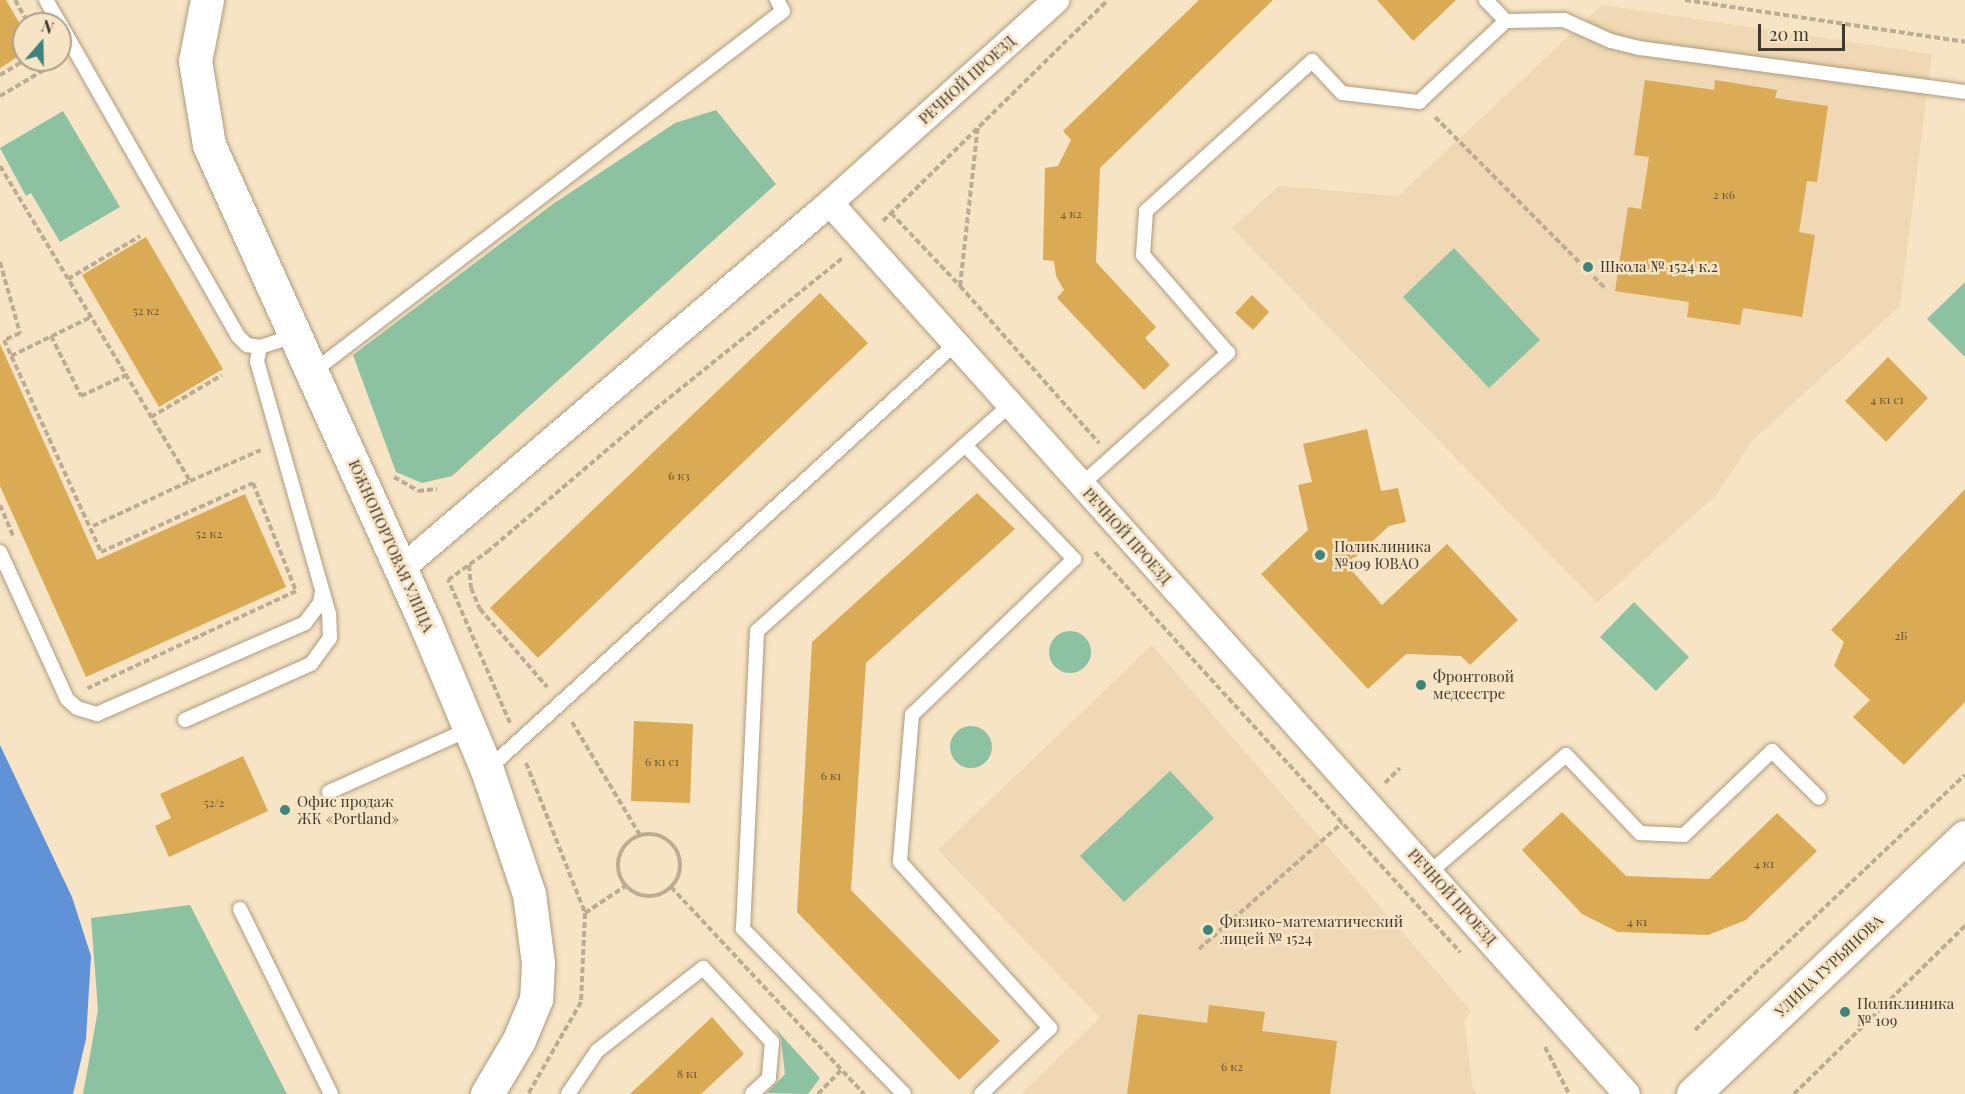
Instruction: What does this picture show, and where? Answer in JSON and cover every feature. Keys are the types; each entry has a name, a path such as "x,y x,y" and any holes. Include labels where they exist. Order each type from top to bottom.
{"main road":[{"name":"ЮЖНОПОРТОВАЯ УЛИЦА","path":"207,0 195,61 209,145 314,371 470,729 487,770 529,894 538,963 536,999 519,1040 487,1094"},
{"name":"УЛИЦА ГУРЬЯНОВА","path":"1693,1094 1965,837"}],"street":[{"name":"РЕЧНОЙ ПРОЕЗД","path":"1056,0 830,204 1628,1094"},
{"path":"401,569 830,204"}],"lane":[{"path":"314,371 783,11 777,0"},
{"path":"1486,0 1506,21"},
{"path":"1081,485 1228,353 1143,255 1146,211 1312,61 1342,93 1419,102 1506,21 1564,20 1611,41 1641,48 1965,92"},
{"path":"72,46 238,336 247,345 260,347 297,334"},
{"path":"487,770 955,344"},
{"path":"185,720 318,658 330,638 332,625 257,360 260,347"},
{"path":"904,1094 743,929 757,632 1010,405"},
{"path":"966,445 1074,559 912,715 900,862 1050,1028 981,1094"},
{"path":"0,552 67,699 77,708 97,714 305,623 320,603 322,590"},
{"path":"328,792 470,729"},
{"path":"1430,872 1566,754 1640,833 1684,835 1772,751 1819,798"},
{"path":"240,909 332,1094"},
{"path":"568,1094 597,1051 703,968 772,1042 769,1078 752,1094"}],"path":[{"path":"487,552 648,415 864,241 978,125 1108,0"},
{"path":"1684,0 1965,42"},
{"path":"0,96 75,51"},
{"path":"1419,102 1606,289"},
{"path":"960,286 978,125"},
{"path":"0,166 190,482"},
{"path":"891,213 960,286 1112,458"},
{"path":"68,279 140,236"},
{"path":"0,262 20,333 4,340 101,552 253,483 296,591 83,690"},
{"path":"11,356 91,317"},
{"path":"51,336 81,396 126,375"},
{"path":"151,417 222,375"},
{"path":"93,526 280,442"},
{"path":"389,467 394,477 418,491 437,489"},
{"path":"0,505 15,538"},
{"path":"1086,543 1462,955"},
{"path":"1199,949 1342,823 1400,768"},
{"path":"1695,1030 1965,774"},
{"path":"654,834 667,838 679,855 679,876 671,887 659,895 645,896 627,885 618,867 620,853 628,842 640,835 654,834"},
{"path":"585,913 627,885"},
{"path":"671,887 864,1094"},
{"path":"1794,1094 1965,926"},
{"path":"1543,1043 1569,1094"},
{"path":"818,1094 841,1070"}],"shaded area":[{"name":"Школа № 1524 к.2","path":"1602,5 1932,54 1900,306 1752,441 1717,494 1597,603 1232,228 1279,186 1398,196"},
{"name":"Физико-математический лицей № 1524","path":"1152,645 1471,1011 1464,1020 1473,1088 1478,1094 1021,1094 1100,1018 938,850"}],"green space":[{"path":"716,110 776,184 452,476 422,483 396,472 353,355 553,204 675,123"},
{"path":"63,111 120,207 60,242 31,193 26,196 0,148"},
{"path":"1454,248 1540,340 1489,388 1403,297"},
{"path":"1965,282 1965,357 1927,319"},
{"path":"1634,602 1689,657 1656,691 1600,637"},
{"path":"1070,631 1085,637 1091,652 1085,667 1070,673 1055,667 1049,652 1055,637"},
{"path":"971,726 986,732 992,747 986,762 971,768 956,762 950,747 956,732"},
{"path":"1170,771 1214,818 1124,902 1080,856"},
{"path":"190,905 287,1094 83,1094 98,1010 91,918"},
{"path":"774,1027 820,1078 808,1094 767,1093 785,1074 781,1039"}],"water":[{"path":"0,745 72,897 91,956 86,1039 73,1094 0,1094"}],"building":[{"path":"0,0 6,0 13,12 12,60 0,68"},
{"path":"1199,0 1273,0 1100,168 1096,262 1156,327 1145,338 1170,365 1144,390 1057,298 1064,290 1056,276 1054,261 1043,260 1045,168 1058,166 1071,140 1063,131"},
{"path":"1377,0 1456,0 1413,41"},
{"path":"1645,80 1714,90 1715,80 1777,90 1775,98 1828,106 1817,182 1807,181 1799,232 1815,235 1802,317 1743,308 1740,325 1687,317 1689,302 1615,291 1628,207 1641,209 1649,157 1634,155"},
{"path":"146,237 223,369 159,407 82,275"},
{"path":"820,293 868,343 538,658 490,608"},
{"path":"1252,295 1269,312 1253,330 1235,313"},
{"path":"0,344 97,560 245,494 286,587 86,677 0,486"},
{"path":"1888,357 1928,398 1886,442 1845,401"},
{"name":"Поликлиника №109 ЮВАО","path":"1367,429 1381,491 1398,488 1406,522 1389,526 1347,565 1382,605 1447,544 1518,620 1470,665 1461,656 1406,654 1368,689 1261,574 1308,530 1298,485 1312,482 1303,444"},
{"path":"1965,489 1965,702 1904,765 1853,717 1870,700 1834,666 1844,642 1831,630"},
{"path":"977,493 1015,529 866,663 851,890 1000,1041 959,1080 797,912 812,642"},
{"path":"634,721 693,724 690,803 631,801"},
{"path":"243,756 268,811 169,857 155,826 171,818 160,794"},
{"path":"1562,812 1626,876 1709,879 1777,813 1817,851 1746,920 1708,935 1618,932 1582,914 1522,850"},
{"path":"1209,1005 1265,1012 1262,1031 1337,1041 1330,1094 1127,1094 1138,1014 1207,1023"},
{"path":"712,1017 744,1054 701,1094 630,1094"}],"place":[{"name":"Школа № 1524 к.2","path":"1588,267"},
{"name":"Поликлиника №109 ЮВАО","path":"1320,555"},
{"name":"Фронтовой медсестре","path":"1421,685"},
{"name":"Офис продаж ЖК «Portland»","path":"285,810"},
{"name":"Физико-математический лицей № 1524","path":"1208,930"},
{"name":"Поликлиника № 109","path":"1845,1012"}]}
